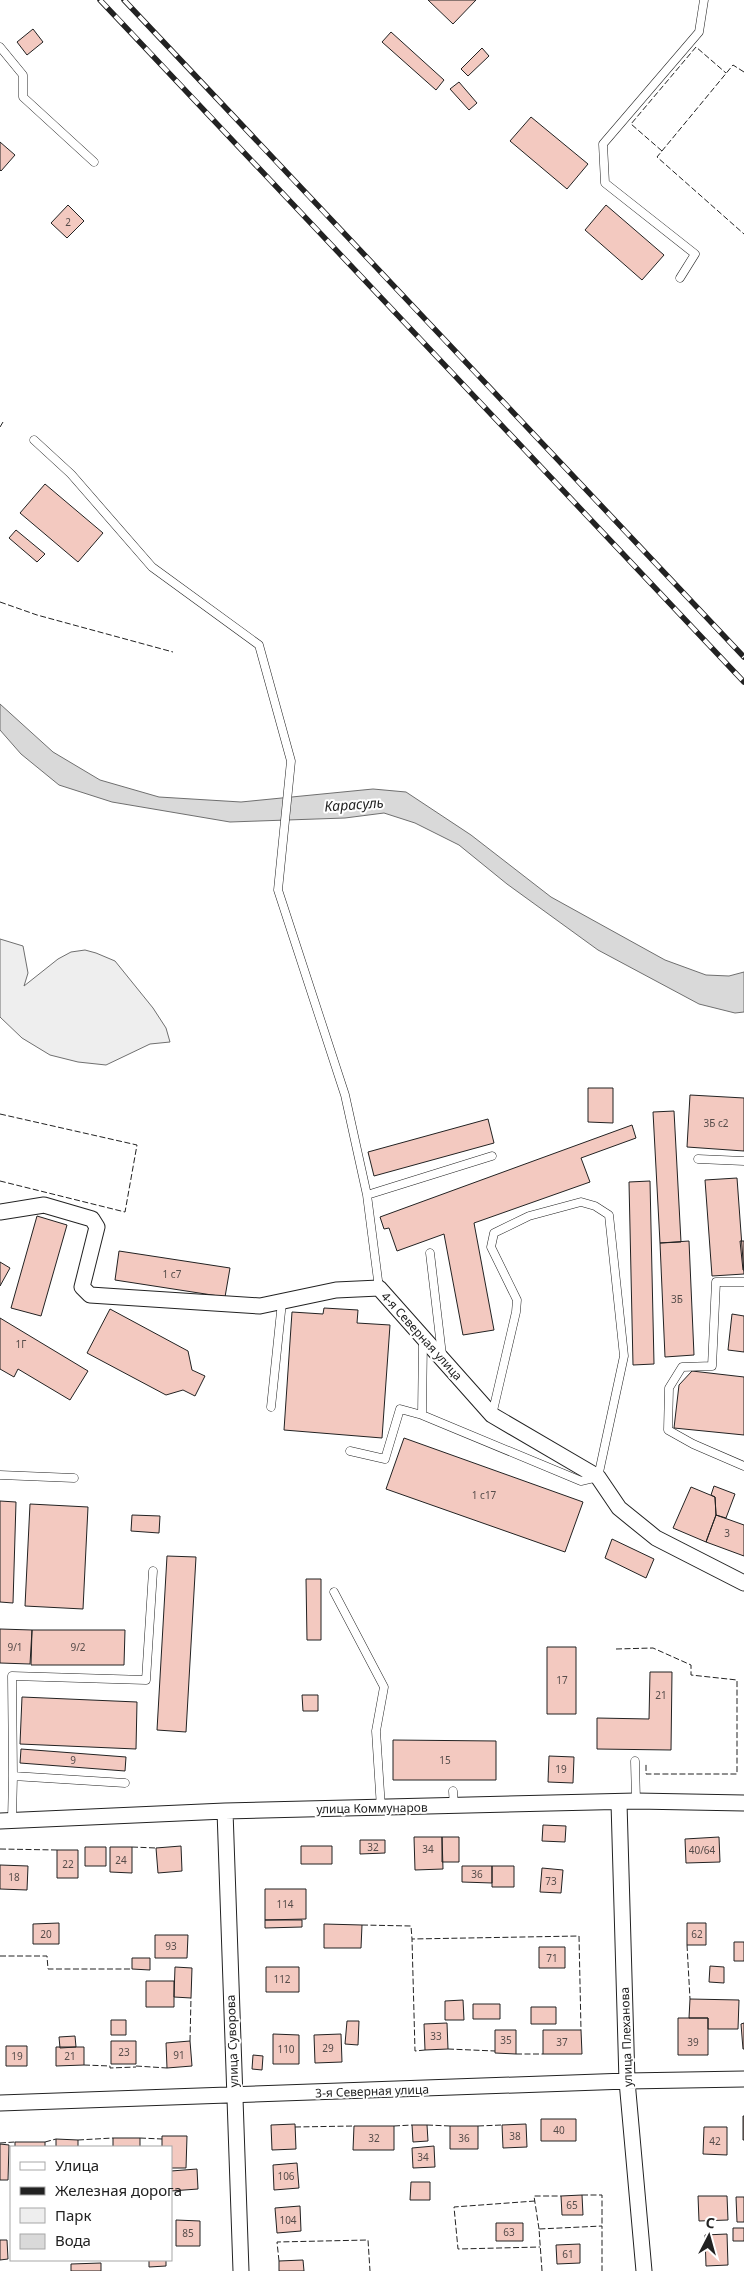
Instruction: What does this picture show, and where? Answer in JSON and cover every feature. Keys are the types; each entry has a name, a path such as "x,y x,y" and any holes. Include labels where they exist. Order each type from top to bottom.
{"street":[{"name":"4-я Северная улица","path":"0,1212 44,1205 92,1219 97,1227 82,1287 90,1295 260,1306 336,1290 379,1288 492,1415 598,1477 619,1508 656,1538 744,1583"},
{"name":"улица Коммунаров","path":"6,1821 225,1811 636,1802 744,1803"},
{"name":"улица Плеханова","path":"619,1803 627,2081 644,2271"},
{"name":"улица Суворова","path":"225,1811 241,2271"},
{"name":"3-я Северная улица","path":"0,2103 744,2078"}],"lane":[{"path":"680,278 695,254 605,182 603,144 699,32 704,0"},
{"path":"0,47 23,75 23,97 94,162"},
{"path":"34,440 71,474 152,567 259,645 291,761 278,890 345,1095 366,1195 379,1288"},
{"path":"366,1195 492,1156"},
{"path":"698,1159 744,1161"},
{"path":"350,1451 385,1459 400,1409 422,1415 581,1481 598,1477 624,1356 609,1215 595,1206 581,1202 529,1216 494,1233 491,1247 517,1300 516,1312 492,1415"},
{"path":"430,1253 443,1359"},
{"path":"744,1282 716,1282 712,1366 682,1366 669,1388 668,1430 693,1444 744,1466"},
{"path":"271,1407 282,1302"},
{"path":"422,1415 423,1337"},
{"path":"0,1475 74,1478"},
{"path":"6,1821 13,1776 12,1676 146,1680 153,1570"},
{"path":"334,1592 384,1687 376,1730 381,1808"},
{"path":"635,1761 636,1802"},
{"path":"13,1776 125,1783"},
{"path":"453,1791 454,1807"}],"green space":[{"path":"0,939 23,946 28,973 24,986 58,959 71,952 85,950 115,961 153,1008 166,1028 170,1042 150,1044 106,1065 78,1062 50,1055 22,1038 0,1017"}],"water":[{"name":"Карасуль","path":"0,704 53,752 100,780 159,797 241,802 373,789 406,792 471,835 551,897 665,960 706,975 729,976 744,972 744,1012 735,1013 699,1004 598,950 507,884 459,845 415,823 384,813 345,818 230,822 112,802 59,785 21,754 0,730"}],"building":[{"path":"428,0 476,0 453,24"},
{"path":"33,29 43,42 27,55 17,42"},
{"path":"391,32 444,80 436,90 382,42"},
{"path":"482,48 489,56 468,76 461,69"},
{"path":"459,82 477,103 469,110 450,89"},
{"path":"531,117 588,164 567,189 510,141"},
{"path":"0,142 15,155 1,171 0,170"},
{"path":"68,205 84,221 67,238 51,223"},
{"path":"606,205 664,255 642,280 585,230"},
{"path":"45,484 103,533 78,562 20,513"},
{"path":"16,530 45,554 37,562 9,538"},
{"path":"588,1088 613,1088 613,1123 588,1122"},
{"path":"690,1095 744,1098 744,1151 687,1147"},
{"path":"674,1111 681,1242 660,1243 653,1112"},
{"path":"488,1119 494,1143 374,1176 368,1152"},
{"path":"632,1125 636,1138 581,1158 590,1182 474,1223 494,1330 463,1335 444,1234 397,1251 389,1228 384,1229 380,1217"},
{"path":"737,1178 744,1274 712,1276 705,1180"},
{"path":"650,1181 654,1364 633,1365 629,1182"},
{"path":"37,1216 67,1225 41,1316 11,1308"},
{"path":"689,1241 694,1355 665,1357 660,1243"},
{"path":"740,1241 744,1241 744,1270 743,1270"},
{"path":"119,1251 230,1268 225,1297 115,1280"},
{"path":"0,1262 10,1268 0,1286"},
{"path":"324,1308 358,1310 357,1323 390,1325 382,1438 284,1430 292,1312 323,1314"},
{"path":"110,1309 188,1351 192,1370 205,1376 195,1396 183,1390 166,1395 87,1353"},
{"path":"732,1314 744,1316 744,1352 728,1350"},
{"path":"0,1318 88,1371 70,1400 18,1369 14,1377 0,1369"},
{"path":"692,1371 744,1377 744,1435 674,1428 679,1385"},
{"path":"404,1438 583,1502 565,1552 386,1489"},
{"path":"714,1486 735,1494 726,1518 716,1515 715,1497 711,1495"},
{"path":"691,1487 715,1497 716,1515 706,1542 673,1528"},
{"path":"0,1501 16,1502 13,1603 0,1602"},
{"path":"30,1504 88,1507 83,1609 25,1606"},
{"path":"132,1515 160,1516 159,1533 131,1531"},
{"path":"716,1515 744,1525 744,1556 706,1542"},
{"path":"612,1539 654,1559 646,1578 605,1558"},
{"path":"167,1556 196,1557 186,1732 157,1730"},
{"path":"306,1579 321,1579 321,1640 307,1640"},
{"path":"0,1629 32,1630 30,1664 0,1663"},
{"path":"32,1630 125,1630 124,1665 31,1665"},
{"path":"547,1647 576,1647 576,1714 547,1714"},
{"path":"650,1672 672,1672 671,1750 597,1749 597,1718 649,1719"},
{"path":"302,1695 318,1695 318,1711 303,1711"},
{"path":"22,1697 137,1702 136,1749 20,1744"},
{"path":"393,1740 496,1741 496,1780 393,1780"},
{"path":"21,1749 126,1757 125,1771 20,1763"},
{"path":"549,1756 574,1757 573,1783 548,1782"},
{"path":"543,1825 566,1826 565,1842 542,1841"},
{"path":"414,1837 442,1837 443,1869 415,1870"},
{"path":"442,1837 459,1837 459,1862 442,1862"},
{"path":"719,1837 720,1862 686,1863 685,1839"},
{"path":"360,1840 385,1840 385,1853 360,1854"},
{"path":"181,1846 182,1871 158,1873 156,1848"},
{"path":"301,1846 332,1846 332,1864 301,1864"},
{"path":"85,1847 106,1847 106,1866 85,1866"},
{"path":"110,1847 132,1847 132,1873 110,1872"},
{"path":"57,1850 78,1850 78,1878 57,1878"},
{"path":"0,1865 28,1866 27,1890 0,1889"},
{"path":"462,1866 492,1866 492,1883 462,1882"},
{"path":"492,1866 514,1866 514,1887 492,1887"},
{"path":"542,1868 563,1870 561,1893 540,1892"},
{"path":"265,1889 306,1889 306,1919 265,1920"},
{"path":"265,1920 302,1920 302,1927 265,1928"},
{"path":"59,1923 59,1944 33,1944 33,1924"},
{"path":"687,1923 706,1923 706,1945 687,1945"},
{"path":"324,1924 362,1925 361,1948 324,1948"},
{"path":"155,1935 188,1935 187,1958 155,1958"},
{"path":"734,1942 744,1942 744,1961 734,1961"},
{"path":"539,1947 565,1947 565,1968 539,1968"},
{"path":"132,1958 150,1958 150,1970 132,1969"},
{"path":"710,1966 724,1967 724,1983 709,1982"},
{"path":"175,1967 192,1968 191,1998 174,1997"},
{"path":"266,1967 299,1967 299,1992 266,1992"},
{"path":"146,1981 174,1981 174,2007 146,2007"},
{"path":"690,1999 739,2000 738,2029 708,2029 708,2018 689,2018"},
{"path":"463,2000 464,2020 445,2020 445,2001"},
{"path":"473,2004 500,2004 500,2019 473,2019"},
{"path":"531,2007 556,2007 556,2024 531,2024"},
{"path":"678,2018 708,2018 708,2055 678,2055"},
{"path":"111,2020 126,2020 126,2035 111,2035"},
{"path":"347,2021 359,2021 358,2045 345,2044"},
{"path":"447,2023 448,2049 425,2050 424,2024"},
{"path":"744,2023 744,2049 743,2049 741,2024"},
{"path":"495,2030 516,2030 516,2054 495,2053"},
{"path":"543,2030 581,2030 582,2054 543,2054"},
{"path":"273,2034 299,2035 299,2064 273,2064"},
{"path":"341,2034 342,2062 315,2063 314,2035"},
{"path":"75,2036 76,2047 60,2048 59,2037"},
{"path":"111,2041 136,2041 136,2064 111,2064"},
{"path":"190,2041 192,2066 167,2068 166,2043"},
{"path":"6,2046 27,2046 27,2066 6,2066"},
{"path":"56,2047 84,2047 84,2065 56,2066"},
{"path":"253,2055 263,2056 262,2070 252,2069"},
{"path":"744,2116 744,2140 743,2140"},
{"path":"541,2119 576,2119 576,2141 541,2141"},
{"path":"295,2124 296,2149 272,2150 271,2125"},
{"path":"526,2124 527,2147 503,2148 502,2125"},
{"path":"412,2125 427,2125 428,2141 413,2142"},
{"path":"354,2126 394,2126 394,2150 353,2150"},
{"path":"450,2126 478,2126 478,2149 450,2149"},
{"path":"704,2127 727,2127 727,2155 703,2154"},
{"path":"162,2136 187,2136 186,2168 172,2168 172,2146 162,2146"},
{"path":"113,2138 140,2138 140,2146 113,2146"},
{"path":"56,2139 78,2140 78,2146 56,2146"},
{"path":"15,2142 45,2142 45,2146 15,2146"},
{"path":"0,2144 9,2145 8,2180 0,2180"},
{"path":"434,2146 435,2167 413,2168 412,2148"},
{"path":"297,2163 299,2188 274,2190 273,2165"},
{"path":"197,2169 198,2189 172,2191 172,2171"},
{"path":"411,2182 430,2182 430,2200 410,2200"},
{"path":"582,2195 583,2215 562,2215 561,2196"},
{"path":"698,2196 727,2196 728,2220 699,2221"},
{"path":"736,2197 744,2197 744,2222 737,2222"},
{"path":"300,2206 301,2231 277,2233 275,2208"},
{"path":"176,2220 200,2221 200,2246 176,2246"},
{"path":"496,2223 523,2223 523,2241 496,2241"},
{"path":"733,2228 744,2228 744,2241 733,2241"},
{"path":"727,2234 728,2265 706,2266 705,2235"},
{"path":"0,2240 7,2240 8,2259 0,2260"},
{"path":"580,2244 580,2263 557,2264 556,2245"},
{"path":"303,2260 304,2271 279,2271 279,2261"},
{"path":"149,2261 166,2261 166,2266 149,2267"},
{"path":"101,2263 101,2271 71,2271 71,2264"}],"railway":[{"path":"100,0 744,682"},
{"path":"124,0 744,657"}],"fence":[{"path":"662,151 631,124 696,47 726,73"},
{"path":"744,72 733,65 657,157 744,234"},
{"path":"0,427 3,422"},
{"path":"0,602 37,615 173,652"},
{"path":"0,1114 137,1145 125,1212 0,1181"},
{"path":"616,1649 653,1648 691,1665 691,1675 737,1680 737,1774 646,1774 646,1763"},
{"path":"132,1847 156,1848"},
{"path":"0,1849 57,1850"},
{"path":"362,1925 411,1926 412,1939"},
{"path":"425,2050 415,2051 412,1939 579,1936 581,2030"},
{"path":"687,1945 690,1999"},
{"path":"0,1956 47,1956 48,1969 132,1969"},
{"path":"190,2041 191,1998"},
{"path":"448,2049 495,2051"},
{"path":"516,2054 543,2054"},
{"path":"84,2065 110,2066 110,2068 136,2067"},
{"path":"136,2066 167,2068"},
{"path":"394,2126 412,2125"},
{"path":"427,2125 450,2126"},
{"path":"478,2126 502,2125"},
{"path":"295,2127 354,2126"},
{"path":"78,2140 113,2138"},
{"path":"140,2138 162,2139"},
{"path":"45,2142 56,2139"},
{"path":"0,2143 15,2142"},
{"path":"582,2195 602,2195 602,2226"},
{"path":"539,2229 534,2196 561,2196"},
{"path":"535,2201 454,2207 458,2249 540,2247"},
{"path":"542,2271 539,2229 602,2226 602,2271"},
{"path":"279,2261 277,2242 368,2240 370,2271"}]}
